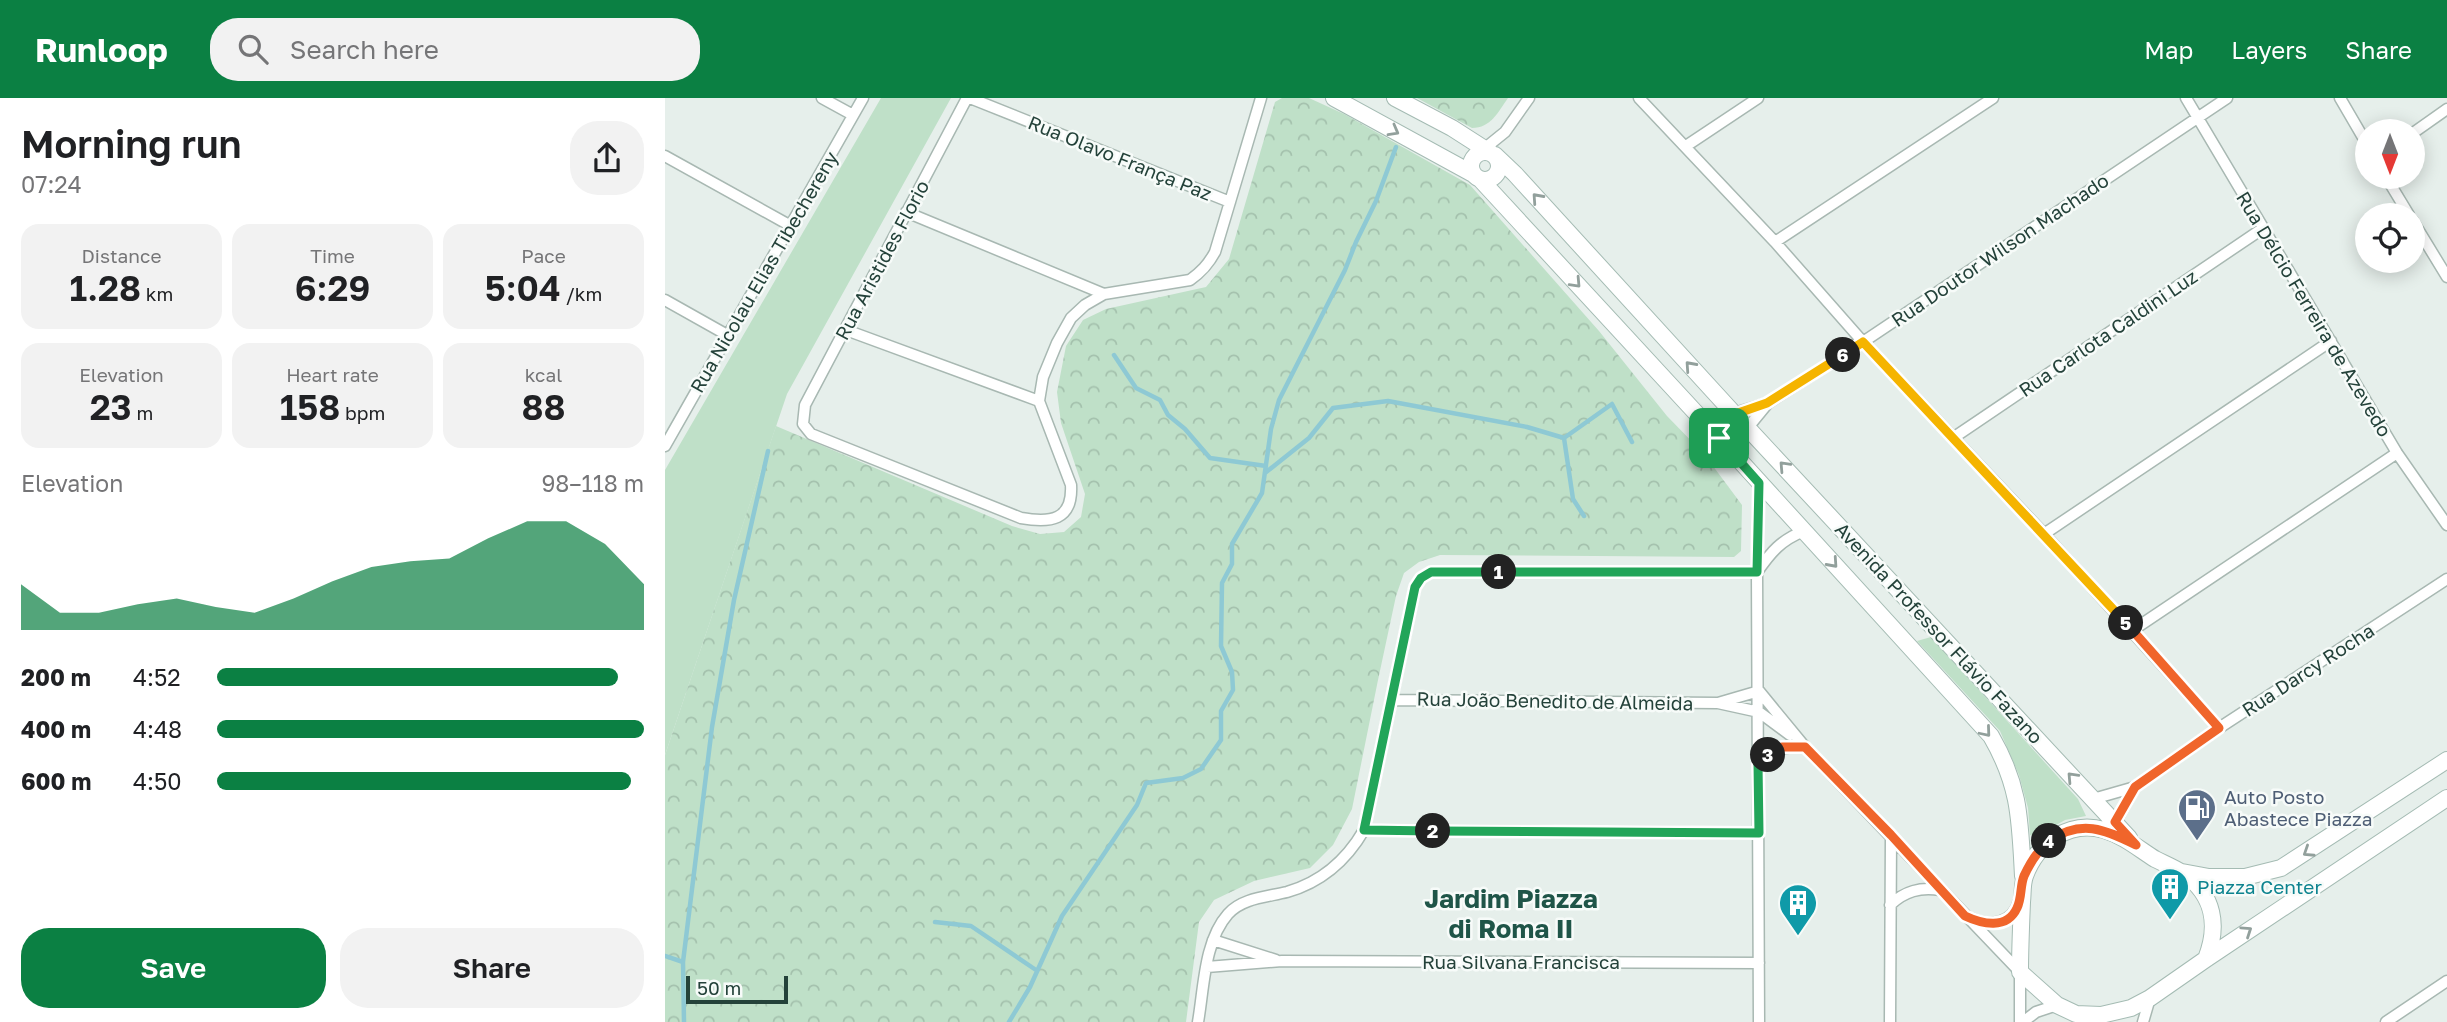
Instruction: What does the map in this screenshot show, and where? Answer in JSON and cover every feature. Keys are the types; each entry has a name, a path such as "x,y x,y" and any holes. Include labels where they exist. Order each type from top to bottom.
{"street":[{"path":"822,98 853,115"},
{"name":"Rua Nicolau Elias Tibechereny","path":"665,445 863,98"},
{"name":"Rua Olavo França Paz","path":"969,98 1230,202"},
{"name":"Rua Aristides Florio","path":"969,98 805,405 803,424 811,434 1009,513 1037,521 1049,521 1064,513 1072,496 1071,485 1039,401"},
{"path":"846,330 1039,401 1043,377 1057,343 1072,318 1085,305 1104,294 1190,280 1201,273 1215,253 1261,98"},
{"name":"Avenida Professor Flávio Fazano","path":"1334,98 1476,176 1991,736 2008,768 2017,794 2023,878"},
{"name":"Avenida Professor Flávio Fazano","path":"1395,98 1492,156 2136,845"},
{"path":"1505,132 1492,156 1498,172 1487,180 1476,176 1471,162 1492,156 1529,98"},
{"path":"1639,98 2044,534 2219,728"},
{"path":"1686,146 1758,98"},
{"path":"1775,242 1993,98"},
{"name":"Rua Délcio Ferreira de Azevedo","path":"2186,98 2397,453 2447,525"},
{"name":"Rua Doutor Wilson Machado","path":"1739,421 1863,342 2227,98"},
{"path":"2340,98 2355,124"},
{"path":"2425,125 2447,109"},
{"path":"665,156 791,226"},
{"path":"906,212 1104,294"},
{"name":"Rua Carlota Caldini Luz","path":"1953,438 2262,229"},
{"path":"2425,240 2447,276"},
{"path":"665,300 729,336"},
{"path":"2044,534 2330,341"},
{"name":"Rua Doutor Wilson Machado","path":"1739,421 1767,403"},
{"path":"1739,421 1736,443 1728,444 1720,439 1716,430 1718,422 1739,421"},
{"path":"2133,631 2397,453"},
{"path":"1759,483 1759,1022"},
{"path":"1757,572 1773,549 1786,538 1812,526 1817,518 1816,500"},
{"path":"1198,1022 1213,940 1228,914 1251,900 1299,887 1329,872 1355,846 1364,830 1415,587 1421,578 1431,572 1757,572"},
{"name":"Rua Darcy Rocha","path":"2093,799 2135,787 2219,728 2447,579"},
{"name":"Rua João Benedito de Almeida","path":"1718,703 1759,691 1805,747 2020,972"},
{"name":"Rua João Benedito de Almeida","path":"1392,700 1718,703 1759,712 1805,747"},
{"path":"1758,764 1782,747 1805,747"},
{"path":"2181,872 2209,877 2245,877 2281,868 2447,760"},
{"name":"Rua Darcy Rocha","path":"2115,822 2135,787"},
{"path":"2020,972 2057,1005 2069,1012 2119,1017 2447,798"},
{"path":"1965,916 1989,924 2012,916 2019,903 2023,878 2040,849 2051,839 2072,829 2105,830 2181,872 2202,892 2212,909 2212,936 2206,958"},
{"path":"1364,830 1759,833"},
{"path":"1890,1022 1891,835"},
{"path":"2022,1022 2020,972 2023,878"},
{"path":"1891,905 1900,895 1913,891 1926,888 1940,890"},
{"name":"Rua Silvana Francisca","path":"1213,940 1282,961"},
{"name":"Rua Silvana Francisca","path":"1207,967 1282,961 1759,962"},
{"path":"2386,1022 2447,981"},
{"path":"2143,1022 2150,998"},
{"path":"2022,1022 2036,1012 2057,1005"}],"green space":[{"path":"881,98 951,98 787,394 665,755 665,470"},
{"path":"1282,98 1309,98 1344,114 1470,185 1599,331 1667,416 1704,454 1742,505 1741,551 1734,557 1440,555 1419,562 1404,573 1396,596 1352,809 1333,845 1310,868 1254,881 1214,900 1199,922 1186,1022 665,1022 665,755 776,426 1012,526 1040,534 1064,532 1081,517 1085,494 1061,423 1057,392 1066,346 1083,320 1106,309 1206,287 1229,259 1275,102"},
{"path":"1417,98 1508,98 1489,122 1472,128"},
{"path":"1931,637 2078,799 2086,816 2065,820 2035,837 2030,835 2028,808 2019,775 2000,731 1917,641"}],"waterway":[{"path":"1009,1022 1030,987 1062,916 1137,805 1146,783 1183,778 1201,769 1221,740 1221,711 1233,690 1232,672 1221,646 1222,583 1232,564 1232,544 1262,493 1271,429 1279,400 1345,270 1376,201 1396,147"},
{"path":"1114,355 1136,388 1160,400 1168,415 1185,429 1210,458 1266,466"},
{"path":"1265,473 1309,438 1333,408 1388,401 1527,427 1564,438 1573,499 1584,516"},
{"path":"1564,438 1612,404 1632,442"},
{"path":"684,1022 683,962 712,727 734,600 768,451"},
{"path":"935,922 971,926 1036,970"},
{"path":"665,956 683,962"}],"place":[{"name":"Auto Posto Abastece Piazza","path":"2197,842"},
{"name":"Piazza Center","path":"2170,921"},
{"name":"ㅤ","path":"1798,937"}],"district":[{"name":"Jardim Piazza di Roma II","path":"1511,914"}],"route":[{"path":"1863,342 2044,534 2219,728 2135,787 2115,822 2136,845 2095,828 2063,832 2045,844 2032,860 2023,878 2019,903 2012,916 1998,923 1979,922 1965,916 1805,747 1782,747 1758,764 1759,833 1364,830 1415,587 1421,578 1431,572 1757,572 1759,483 1719,438 1716,430 1721,419 1767,403 1863,342"}]}
